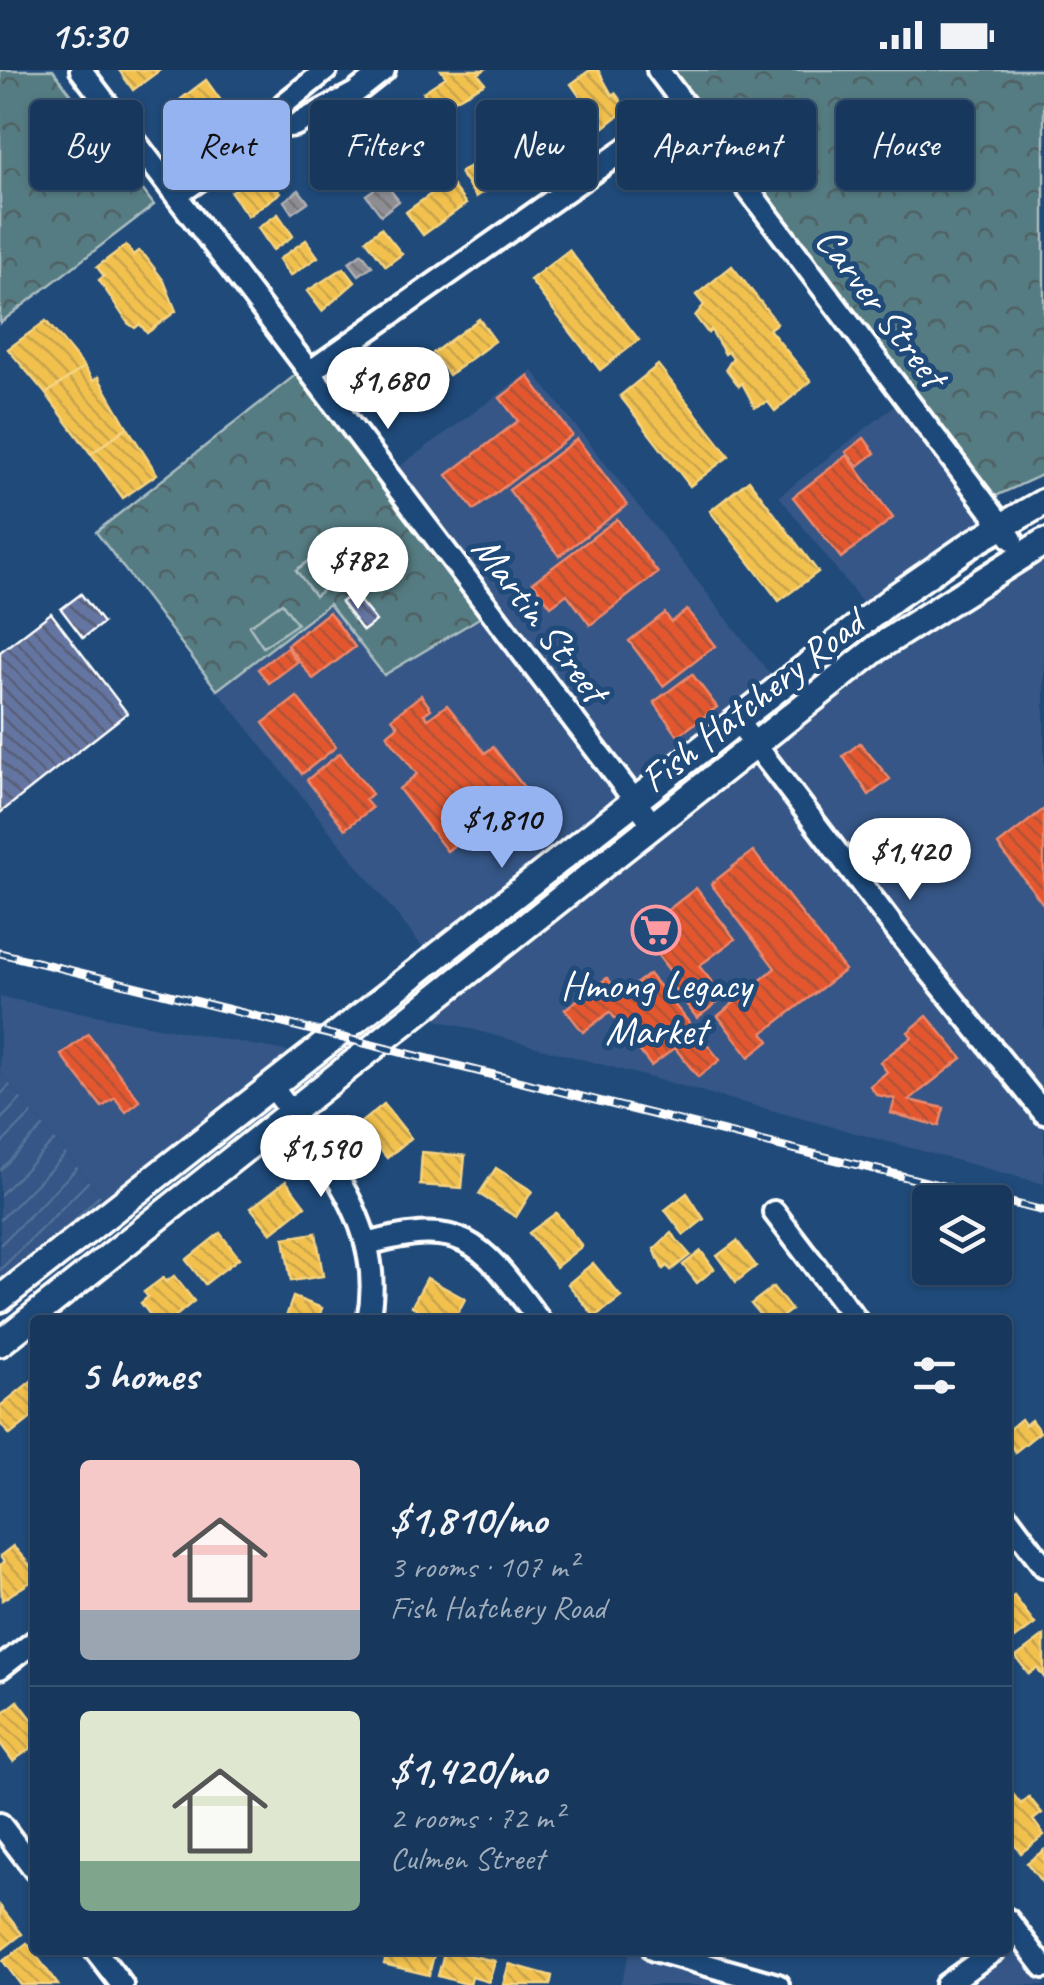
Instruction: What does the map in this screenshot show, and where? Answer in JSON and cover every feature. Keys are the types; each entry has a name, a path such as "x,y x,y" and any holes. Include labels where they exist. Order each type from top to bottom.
{"main road":[{"name":"Fish Hatchery Road","path":"0,1299 918,579 1007,532 1044,502"},
{"name":"Fish Hatchery Road","path":"35,1315 877,648 1044,542"},
{"name":"Fish Hatchery Road","path":"0,1343 30,1319"}],"street":[{"name":"Martin Street","path":"81,70 654,826"},
{"path":"289,100 326,70"},
{"path":"290,126 325,109 384,70"},
{"name":"Carver Street","path":"658,70 681,100"},
{"path":"311,371 617,156"},
{"path":"177,195 184,190"},
{"name":"Carver Street","path":"749,190 1007,532"},
{"path":"738,722 1044,1113"},
{"path":"273,1088 335,1173 368,1244 372,1273 368,1315"},
{"path":"774,1212 852,1315"},
{"path":"368,1244 399,1235 451,1233 477,1247 497,1266 534,1315"},
{"path":"1012,1523 1044,1566"},
{"path":"0,1668 30,1645"},
{"path":"0,1824 30,1863"},
{"path":"1012,1932 1044,1968"},
{"path":"99,1955 122,1985"},
{"path":"672,1955 778,1985"},
{"path":"946,1985 988,1955"}],"shaded area":[{"path":"532,370 781,688 433,960 217,690 329,604 384,675 498,607 397,468"},
{"path":"906,397 1002,525 872,615 779,496"},
{"path":"1044,542 1044,1184 415,1014 756,746"},
{"path":"0,997 312,1056 113,1211 0,1072"},
{"path":"0,1072 113,1211 0,1299"},
{"path":"1017,1933 1044,1967 1044,1985 946,1985 988,1955 1012,1955 1012,1937"},
{"path":"629,1955 673,1955 778,1985 620,1985"}],"green space":[{"path":"0,70 53,70 75,100 30,100 30,190 143,190 154,205 0,323"},
{"path":"673,70 1044,70 1044,474 994,497 763,190 816,190 816,100 696,100"},
{"path":"298,373 481,617 384,675 329,604 217,690 96,532"},
{"path":"337,541 355,566 315,596 296,570"},
{"path":"282,603 297,624 263,647 249,626"}],"building: Homes":[{"path":"119,70 160,70 133,90"},
{"path":"441,70 484,70 478,74 485,83 454,100 429,100 423,92 446,77"},
{"path":"590,70 598,70 612,95 615,93 620,100 617,100 617,117 603,128 597,120 597,100 582,100 571,84"},
{"path":"206,80 220,100 182,100"},
{"path":"476,162 476,190 487,190 476,197 460,173"},
{"path":"278,190 280,193 248,216 231,192"},
{"path":"437,190 456,190 466,204 423,235 406,212"},
{"path":"278,214 293,236 273,250 258,228"},
{"path":"381,228 402,254 386,266 366,240"},
{"path":"306,240 318,257 290,276 279,259"},
{"path":"126,245 133,255 138,251 145,256 164,281 176,311 147,333 140,324 135,328 128,323 99,280 104,276 97,267"},
{"path":"569,250 639,340 600,370 530,280"},
{"path":"732,266 777,323 769,329 811,381 775,411 768,402 755,407 742,383 739,386 726,369 733,358 728,352 725,354 711,330 708,333 695,316 704,305 696,295"},
{"path":"344,268 355,282 322,311 307,291"},
{"path":"479,319 495,341 449,375 433,353"},
{"path":"46,321 84,367 46,394 8,349"},
{"path":"411,361 432,389 403,412 381,383"},
{"path":"658,365 729,456 690,486 620,396"},
{"path":"84,367 93,381 98,377 127,427 91,454 46,394"},
{"path":"127,427 157,474 123,498 91,454"},
{"path":"749,480 818,572 779,601 710,511"},
{"path":"384,1104 411,1138 387,1158 359,1124"},
{"path":"422,1152 465,1156 462,1188 420,1185"},
{"path":"496,1168 532,1191 516,1217 479,1194"},
{"path":"286,1181 305,1206 271,1233 251,1208"},
{"path":"687,1193 704,1219 684,1235 665,1210"},
{"path":"556,1213 582,1246 556,1267 529,1233"},
{"path":"220,1233 239,1258 205,1284 186,1260"},
{"path":"316,1233 323,1276 291,1281 284,1238"},
{"path":"671,1233 690,1255 671,1270 667,1266 663,1269 654,1249"},
{"path":"737,1241 756,1266 736,1282 717,1256"},
{"path":"701,1251 714,1269 697,1283 683,1265"},
{"path":"593,1263 621,1297 593,1315 568,1284"},
{"path":"174,1276 194,1301 177,1315 150,1315 141,1303 148,1297 144,1292 163,1278 166,1282"},
{"path":"427,1278 465,1299 457,1315 429,1315 412,1306"},
{"path":"773,1287 791,1310 784,1315 760,1315 751,1304"},
{"path":"293,1297 322,1308 320,1315 287,1315"},
{"path":"30,1382 30,1419 10,1435 0,1423 0,1406"},
{"path":"1021,1419 1025,1425 1031,1420 1040,1432 1015,1452 1012,1427"},
{"path":"13,1546 30,1565 30,1582 2,1600 0,1565 4,1562 0,1556"},
{"path":"1012,1597 1035,1624 1015,1639 1012,1635"},
{"path":"1044,1636 1044,1677 1037,1668 1029,1674 1016,1657"},
{"path":"18,1701 30,1717 30,1749 13,1761 0,1743 0,1715"},
{"path":"1012,1793 1021,1804 1029,1797 1042,1813 1033,1820 1044,1835 1021,1853 1012,1841"},
{"path":"1044,1850 1044,1885 1027,1863"},
{"path":"0,1906 22,1934 3,1949 0,1944"},
{"path":"27,1943 30,1955 36,1955 58,1985 21,1985 3,1961"},
{"path":"387,1955 434,1955 429,1975 384,1964"},
{"path":"444,1955 495,1961 489,1982 472,1977 470,1985 438,1976"},
{"path":"509,1964 552,1976 550,1985 503,1985"}],"building: Shops":[{"path":"528,376 572,435 474,510 447,475 518,421 500,398"},
{"path":"864,438 875,453 858,466 846,452"},
{"path":"577,439 627,505 559,556 509,490"},
{"path":"847,455 893,518 841,558 793,497"},
{"path":"617,519 658,573 590,625 567,594 551,606 533,582"},
{"path":"687,610 715,646 663,686 629,641 665,613 671,622"},
{"path":"329,612 355,647 313,679 287,645"},
{"path":"287,647 297,662 269,683 258,669"},
{"path":"692,674 717,707 678,736 654,702"},
{"path":"421,695 431,709 424,714 428,719 447,705 485,753 493,747 526,790 447,851 399,789 417,774 387,735 398,726 392,718"},
{"path":"297,697 336,747 302,774 263,723"},
{"path":"860,743 890,779 869,795 843,756"},
{"path":"340,753 372,794 365,800 372,808 345,829 307,780"},
{"path":"1044,809 1044,905 998,845"},
{"path":"753,851 845,970 763,1033 769,1041 749,1057 718,1016 775,968 711,884"},
{"path":"696,888 735,939 699,966 724,997 697,1018 670,983 676,979 640,932"},
{"path":"649,974 720,1060 698,1077 675,1048 651,1066 610,1012 583,1032 565,1009 607,978 621,995"},
{"path":"927,1016 962,1058 909,1100 944,1108 939,1126 891,1113 895,1099 877,1095 870,1086 887,1072 880,1062 912,1037 908,1032"},
{"path":"88,1034 140,1101 126,1112 115,1098 102,1107 61,1055"}],"building: Industry":[{"path":"299,190 308,202 292,213 284,201"},
{"path":"373,190 390,190 399,201 381,215 366,195"},
{"path":"362,253 372,266 359,275 349,262"}],"building: Other":[{"path":"353,593 376,621 363,631 341,602"},
{"path":"81,594 103,623 83,638 61,609"},
{"path":"51,613 127,713 0,813 0,652"}],"railway":[{"path":"0,953 1044,1211"}],"place":[{"name":"Hmong Legacy Market","path":"656,930"}]}
